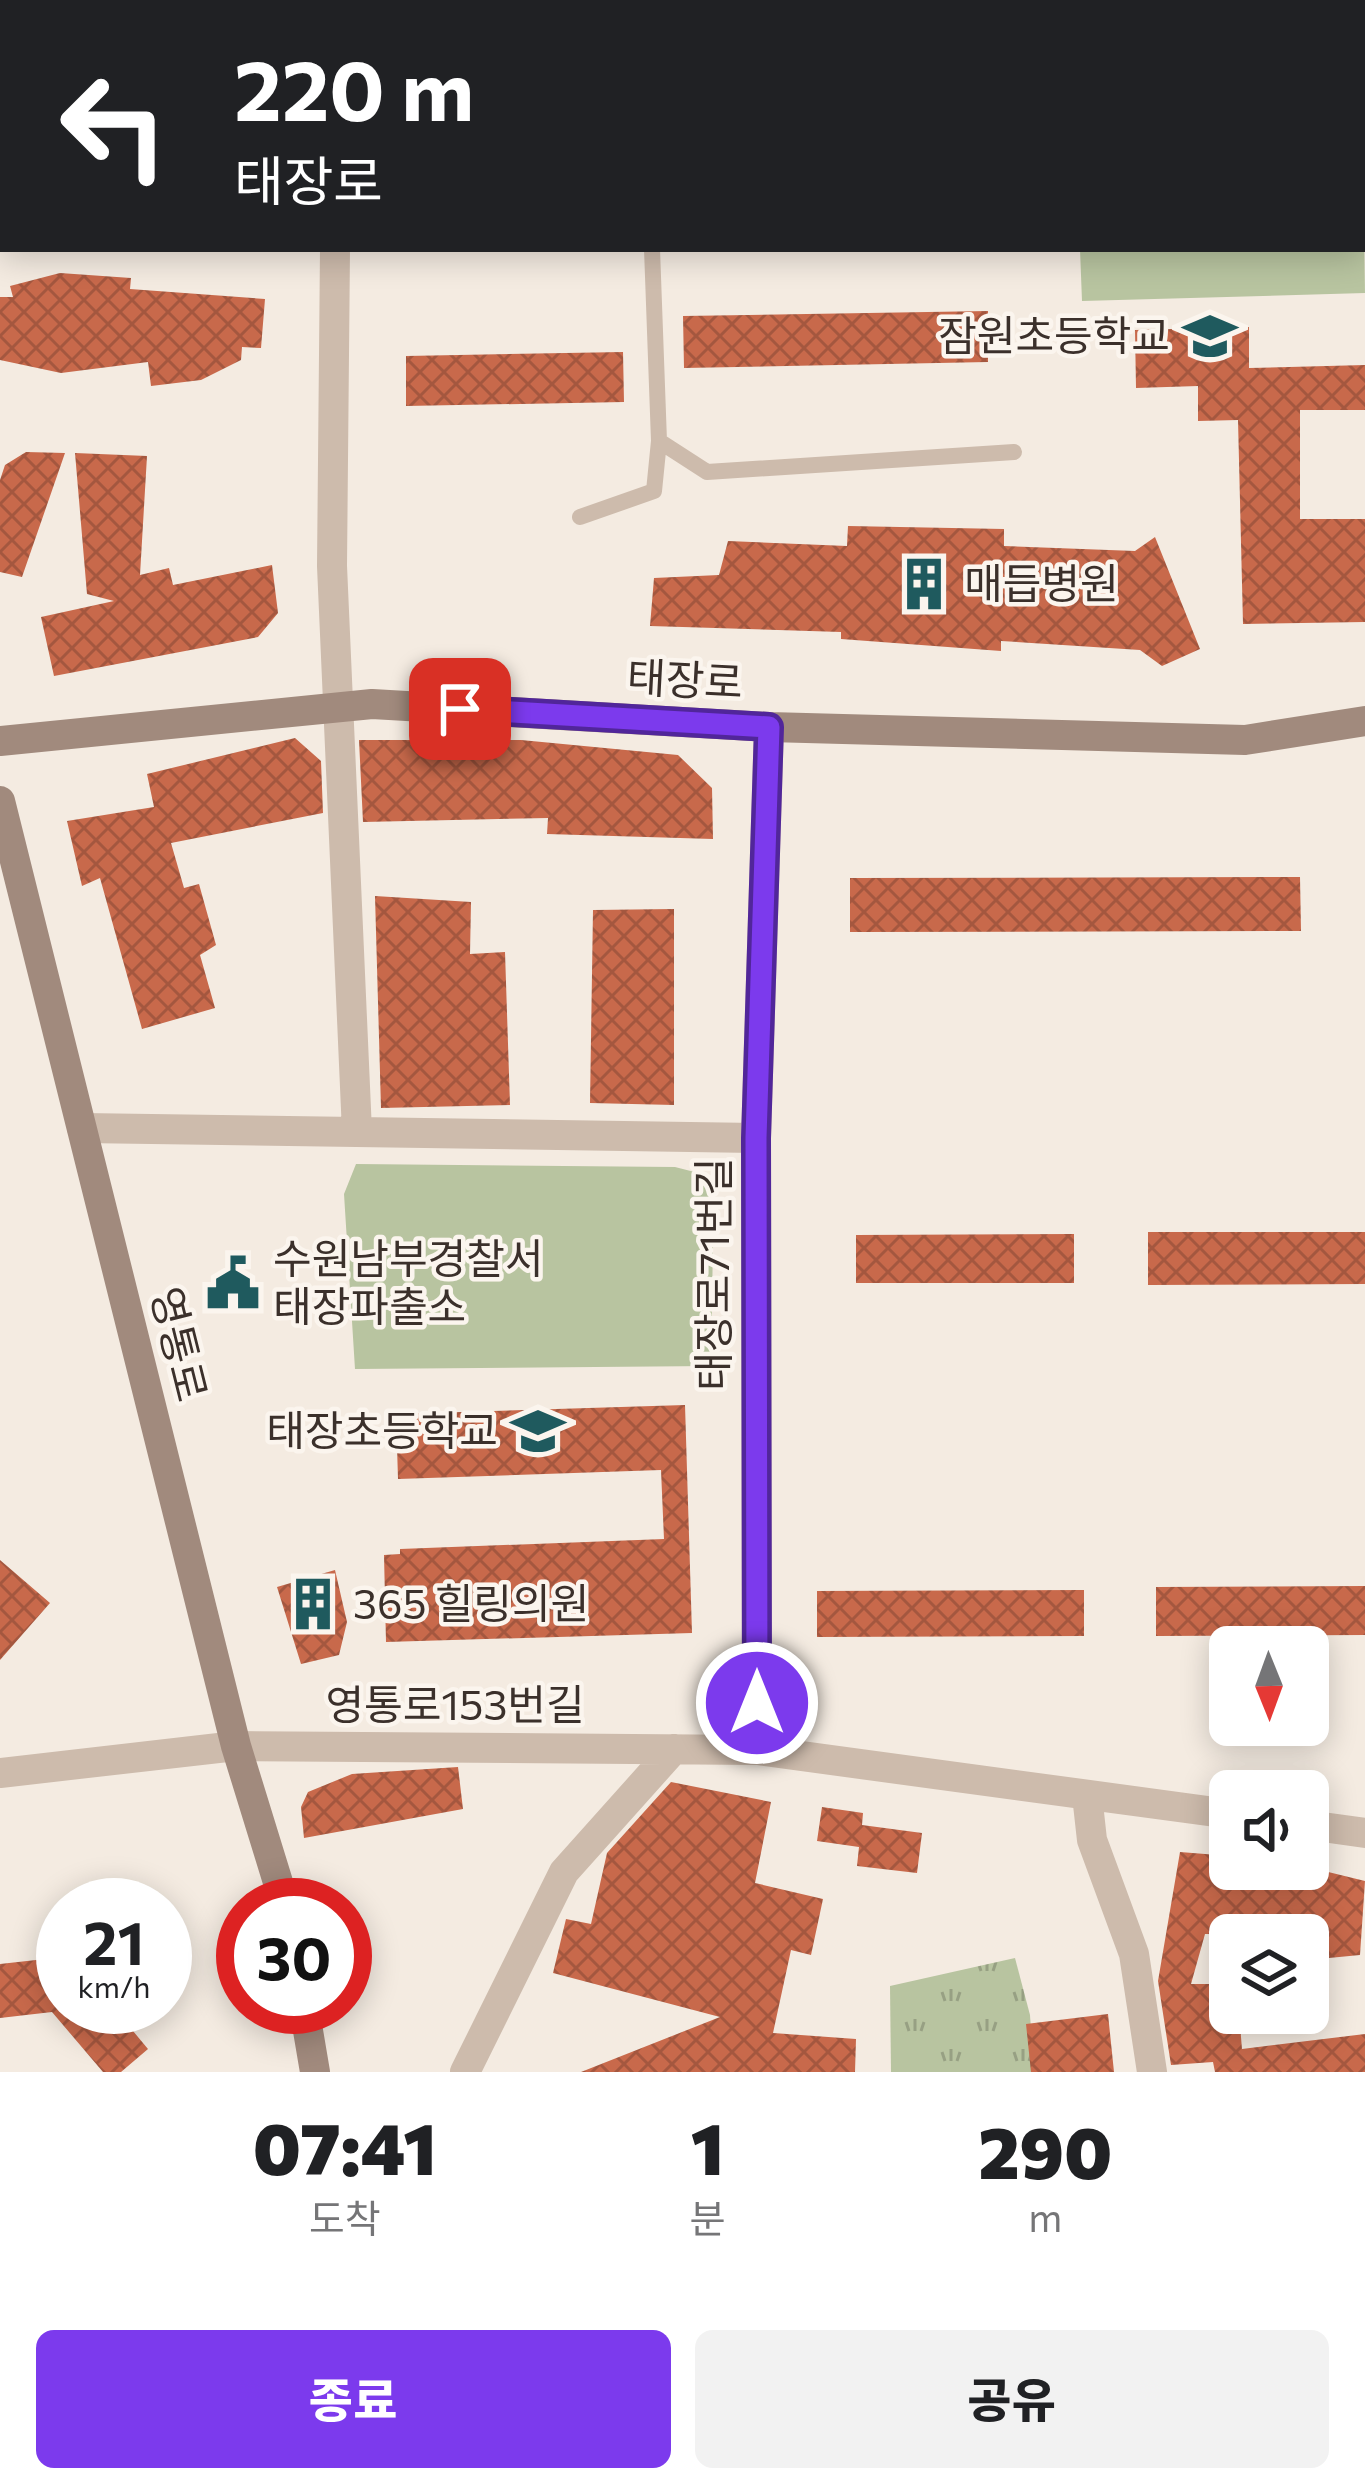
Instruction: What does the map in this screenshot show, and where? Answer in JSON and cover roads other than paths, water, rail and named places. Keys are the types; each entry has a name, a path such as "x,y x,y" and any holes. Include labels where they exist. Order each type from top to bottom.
{"street":[{"path":"334,252 332,566 358,1132"},
{"name":"태장로","path":"0,741 372,704 769,727 1245,740 1365,721"},
{"name":"태장로71번길","path":"757,1750 756,1138 769,727"},
{"name":"영통로","path":"0,801 236,1746 277,1878"},
{"path":"82,1128 756,1138"},
{"name":"영통로153번길","path":"0,1773 236,1746 757,1750 1209,1811"},
{"path":"465,2072 564,1872 674,1749"},
{"path":"1087,1795 1092,1840 1134,1954 1152,2072"},
{"path":"1329,1828 1365,1833"},
{"path":"309,2034 315,2072"}],"lane":[{"path":"580,517 654,491 658,441 652,252"},
{"path":"658,441 707,472 1014,452"}],"place":[{"name":"잠원초등학교","path":"1210,336"},
{"name":"매듭병원","path":"924,584"},
{"name":"수원남부경찰서 태장파출소","path":"233,1283"},
{"name":"태장초등학교","path":"538,1431"},
{"name":"365 힐링의원","path":"313,1604"}]}
